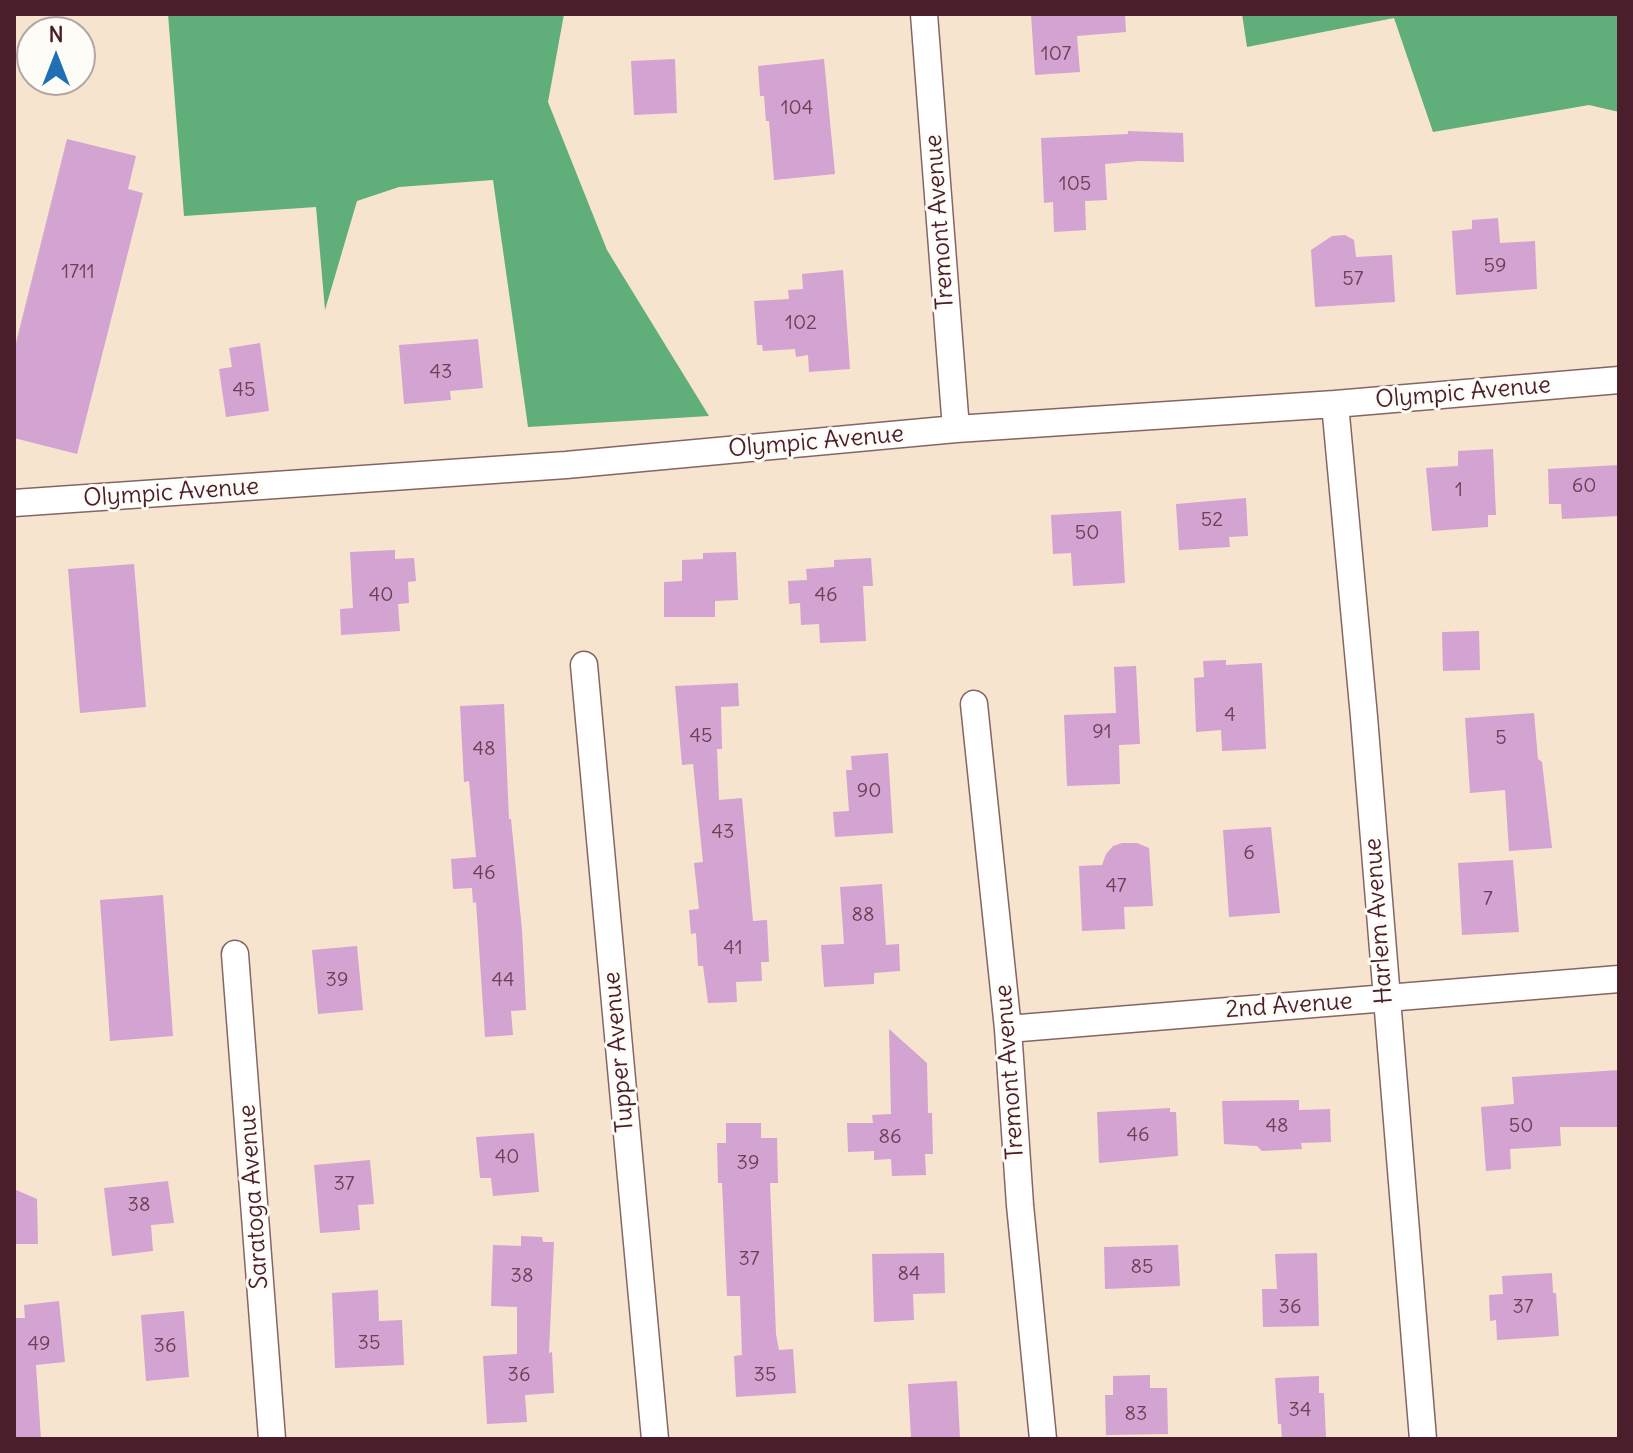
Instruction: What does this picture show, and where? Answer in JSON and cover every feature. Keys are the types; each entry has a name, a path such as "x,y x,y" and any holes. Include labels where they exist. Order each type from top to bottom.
{"street":[{"name":"Tremont Avenue","path":"924,14 956,429"},
{"name":"Olympic Avenue","path":"14,503 551,466 956,429 1335,404 1619,380"},
{"name":"Harlem Avenue","path":"1335,404 1423,1439"},
{"name":"Tupper Avenue","path":"584,665 655,1439"},
{"name":"Tremont Avenue","path":"974,704 1008,1029 1020,1205 1043,1439"},
{"name":"Saratoga Avenue","path":"235,954 272,1439"},
{"name":"2nd Avenue","path":"1008,1029 1619,979"}],"green space":[{"path":"168,14 564,14 548,102 607,250 709,416 528,427 493,180 399,187 357,201 325,310 316,207 184,216"},
{"path":"1242,14 1619,14 1619,112 1589,105 1433,132 1394,18 1247,47"}],"building":[{"path":"1031,14 1125,14 1126,32 1077,36 1080,72 1035,75"},
{"path":"675,59 677,113 634,115 631,61"},
{"path":"824,59 835,174 774,180 769,121 766,121 764,96 760,96 758,66"},
{"path":"1128,131 1183,133 1184,162 1105,164 1107,200 1085,201 1086,230 1054,232 1053,202 1044,203 1041,138 1128,134"},
{"path":"67,139 136,156 128,189 143,193 77,454 14,438 14,351"},
{"path":"1498,218 1500,243 1535,241 1537,289 1456,295 1452,231 1472,229 1472,220"},
{"path":"1345,235 1354,240 1356,257 1392,255 1395,302 1315,307 1311,250 1332,236"},
{"path":"843,270 850,369 809,372 808,355 796,357 795,349 763,351 762,345 757,345 754,301 789,299 788,290 803,289 802,274"},
{"path":"478,339 483,388 450,391 451,400 404,404 399,345"},
{"path":"260,343 269,411 226,417 219,369 232,367 229,348"},
{"path":"1493,449 1496,515 1488,515 1488,527 1432,531 1426,468 1458,466 1458,451"},
{"path":"1619,465 1619,516 1562,519 1561,504 1549,504 1548,469"},
{"path":"1246,498 1248,536 1229,537 1230,547 1179,550 1176,504"},
{"path":"1121,511 1125,583 1073,586 1071,553 1053,554 1051,515"},
{"path":"395,550 395,559 414,558 416,581 408,582 409,603 398,604 400,631 341,635 340,609 353,608 350,552"},
{"path":"736,552 738,600 715,601 715,617 664,617 664,582 682,581 682,560 703,559 703,553"},
{"path":"871,558 873,586 863,586 866,641 820,643 819,624 801,625 800,603 789,604 788,581 807,580 806,569 834,567 834,560"},
{"path":"134,564 146,707 80,713 68,569"},
{"path":"1479,631 1480,670 1443,671 1442,632"},
{"path":"1226,660 1226,665 1262,663 1266,749 1222,751 1221,730 1196,732 1194,678 1204,677 1203,661"},
{"path":"1136,666 1140,744 1119,745 1120,784 1067,786 1064,715 1116,713 1114,667"},
{"path":"738,683 739,706 721,707 722,749 717,749 719,800 742,798 753,921 767,920 769,962 761,962 762,981 736,982 737,1002 708,1003 703,966 698,966 696,933 691,934 689,910 699,909 694,863 703,862 693,764 682,765 675,686"},
{"path":"504,704 509,819 522,930 526,1010 511,1011 513,1035 485,1037 476,902 473,903 472,888 453,889 451,859 476,857 469,781 464,782 460,706"},
{"path":"1534,713 1552,848 1509,851 1505,790 1470,793 1465,718"},
{"path":"888,753 893,833 835,837 833,812 849,811 846,770 852,770 851,756"},
{"path":"1271,827 1280,913 1229,917 1223,830"},
{"path":"1137,843 1149,848 1153,906 1124,907 1125,929 1082,931 1079,866 1102,865 1113,846"},
{"path":"1513,860 1519,932 1462,935 1458,863"},
{"path":"882,884 886,945 899,944 900,971 874,973 874,984 824,987 821,945 844,944 840,887"},
{"path":"163,895 173,1036 110,1041 100,900"},
{"path":"357,946 363,1010 318,1014 312,950"},
{"path":"889,1029 927,1063 933,1154 925,1154 926,1175 892,1176 891,1159 874,1160 874,1151 848,1152 847,1123 873,1123 872,1115 891,1114"},
{"path":"1619,1070 1619,1127 1560,1127 1561,1146 1510,1149 1511,1169 1486,1171 1481,1107 1514,1104 1512,1077"},
{"path":"1299,1100 1299,1110 1330,1109 1331,1142 1301,1143 1302,1149 1262,1151 1257,1146 1224,1144 1222,1101"},
{"path":"1170,1108 1170,1112 1176,1112 1178,1156 1099,1163 1097,1112"},
{"path":"726,1123 761,1123 761,1138 777,1138 778,1183 770,1183 776,1334 779,1350 793,1349 796,1393 736,1397 734,1356 742,1355 740,1296 727,1296 722,1183 718,1183 717,1143 726,1143"},
{"path":"534,1133 539,1192 493,1196 491,1178 480,1178 476,1137"},
{"path":"370,1160 374,1204 358,1205 360,1230 320,1233 314,1165"},
{"path":"168,1181 174,1223 151,1225 153,1251 112,1256 104,1188"},
{"path":"14,1189 37,1199 38,1244 14,1244"},
{"path":"521,1236 542,1237 543,1242 554,1242 549,1353 552,1352 554,1393 525,1395 527,1422 487,1424 483,1356 517,1354 517,1307 491,1306 493,1245 521,1246"},
{"path":"1178,1245 1180,1286 1105,1289 1104,1247"},
{"path":"944,1253 945,1293 913,1294 914,1320 874,1322 872,1254"},
{"path":"1317,1253 1319,1326 1263,1327 1262,1289 1277,1289 1275,1254"},
{"path":"1552,1273 1559,1336 1497,1340 1496,1320 1490,1321 1489,1295 1503,1294 1502,1276"},
{"path":"378,1290 379,1321 402,1320 404,1365 335,1368 332,1293"},
{"path":"59,1301 65,1362 36,1365 41,1439 14,1439 14,1318 25,1318 24,1305"},
{"path":"184,1311 189,1377 146,1381 141,1315"},
{"path":"1150,1375 1150,1388 1167,1388 1168,1434 1106,1435 1105,1395 1113,1395 1113,1376"},
{"path":"1319,1376 1319,1393 1324,1393 1326,1438 1282,1439 1275,1378"},
{"path":"957,1381 960,1439 911,1439 908,1384"}]}
